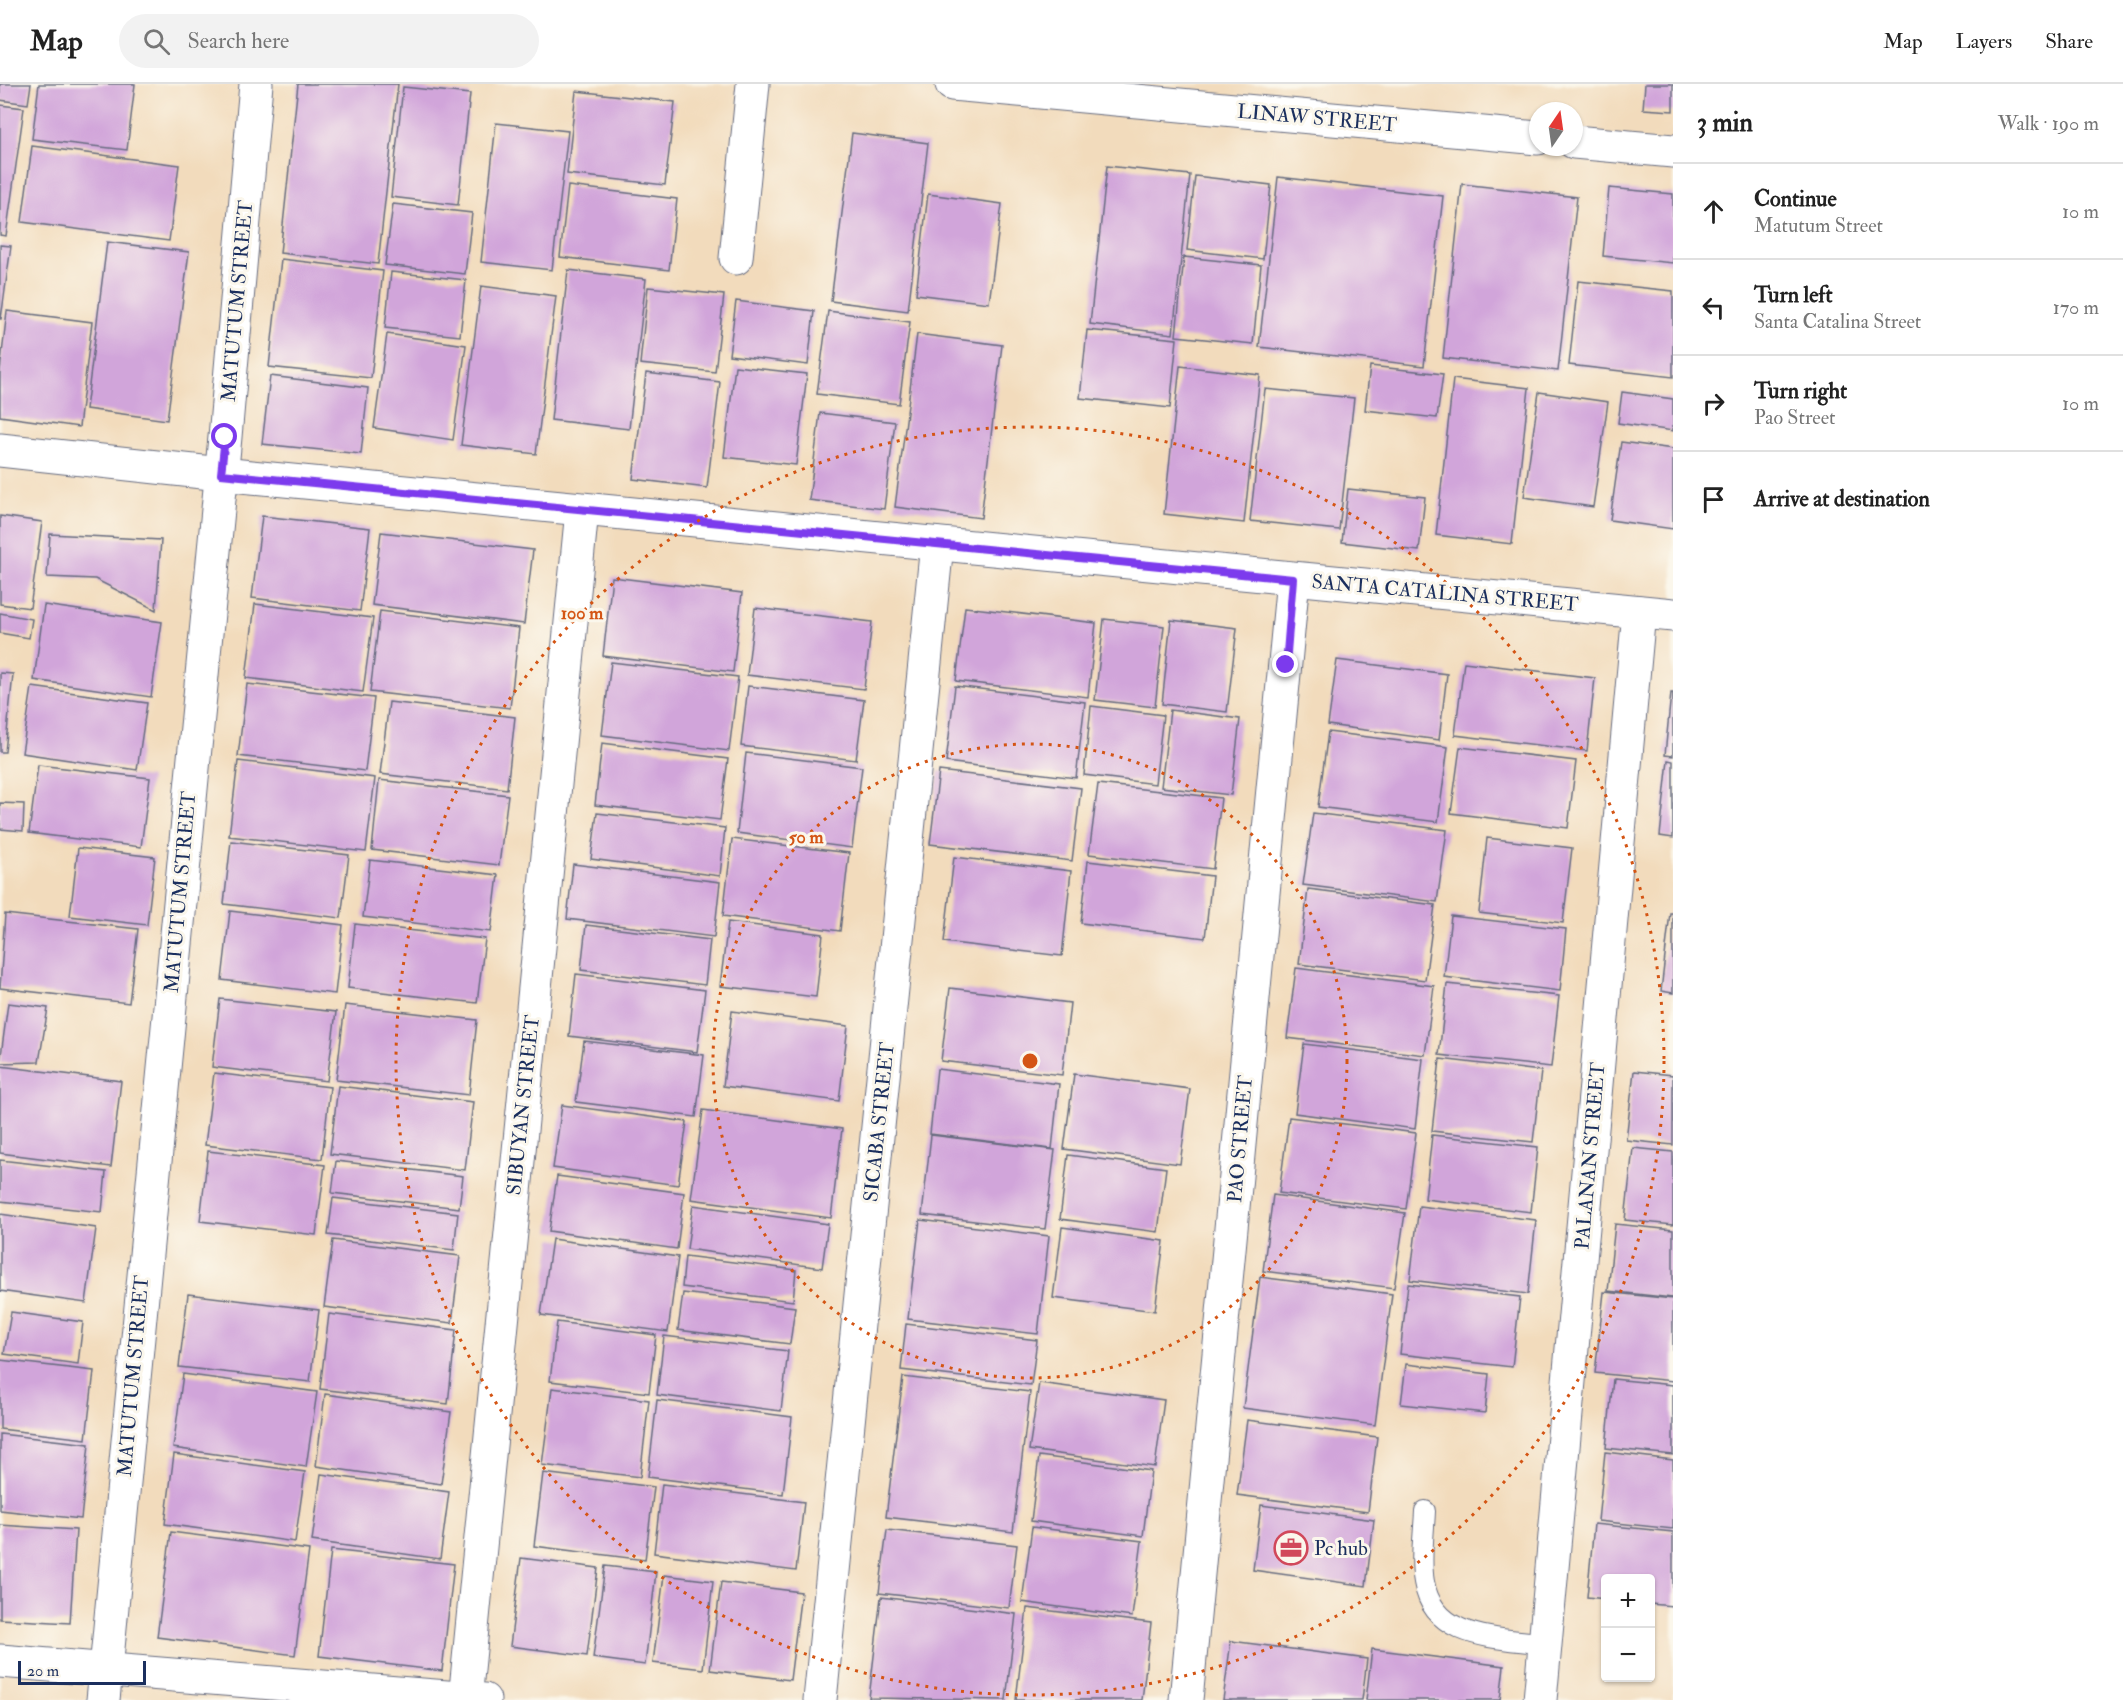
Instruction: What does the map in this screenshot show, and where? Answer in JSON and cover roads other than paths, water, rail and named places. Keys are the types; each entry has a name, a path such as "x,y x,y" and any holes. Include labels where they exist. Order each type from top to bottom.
{"street":[{"name":"MATUTUM STREET","path":"104,1685 221,474 256,84"},
{"path":"735,258 753,84"},
{"name":"LINAW STREET","path":"952,84 1529,137"},
{"path":"1583,143 1673,151"},
{"name":"SANTA CATALINA STREET","path":"0,450 582,510 1673,615"},
{"name":"SIBUYAN STREET","path":"472,1699 582,510"},
{"name":"SICABA STREET","path":"820,1700 937,544"},
{"name":"PAO STREET","path":"1186,1700 1293,579"},
{"name":"PALANAN STREET","path":"1540,1700 1639,612"},
{"path":"0,1661 104,1685 472,1699"}],"lane":[{"path":"1425,1511 1424,1582 1436,1614 1459,1630 1545,1644"}],"place":[{"name":"Pc hub","path":"1291,1548"}]}
